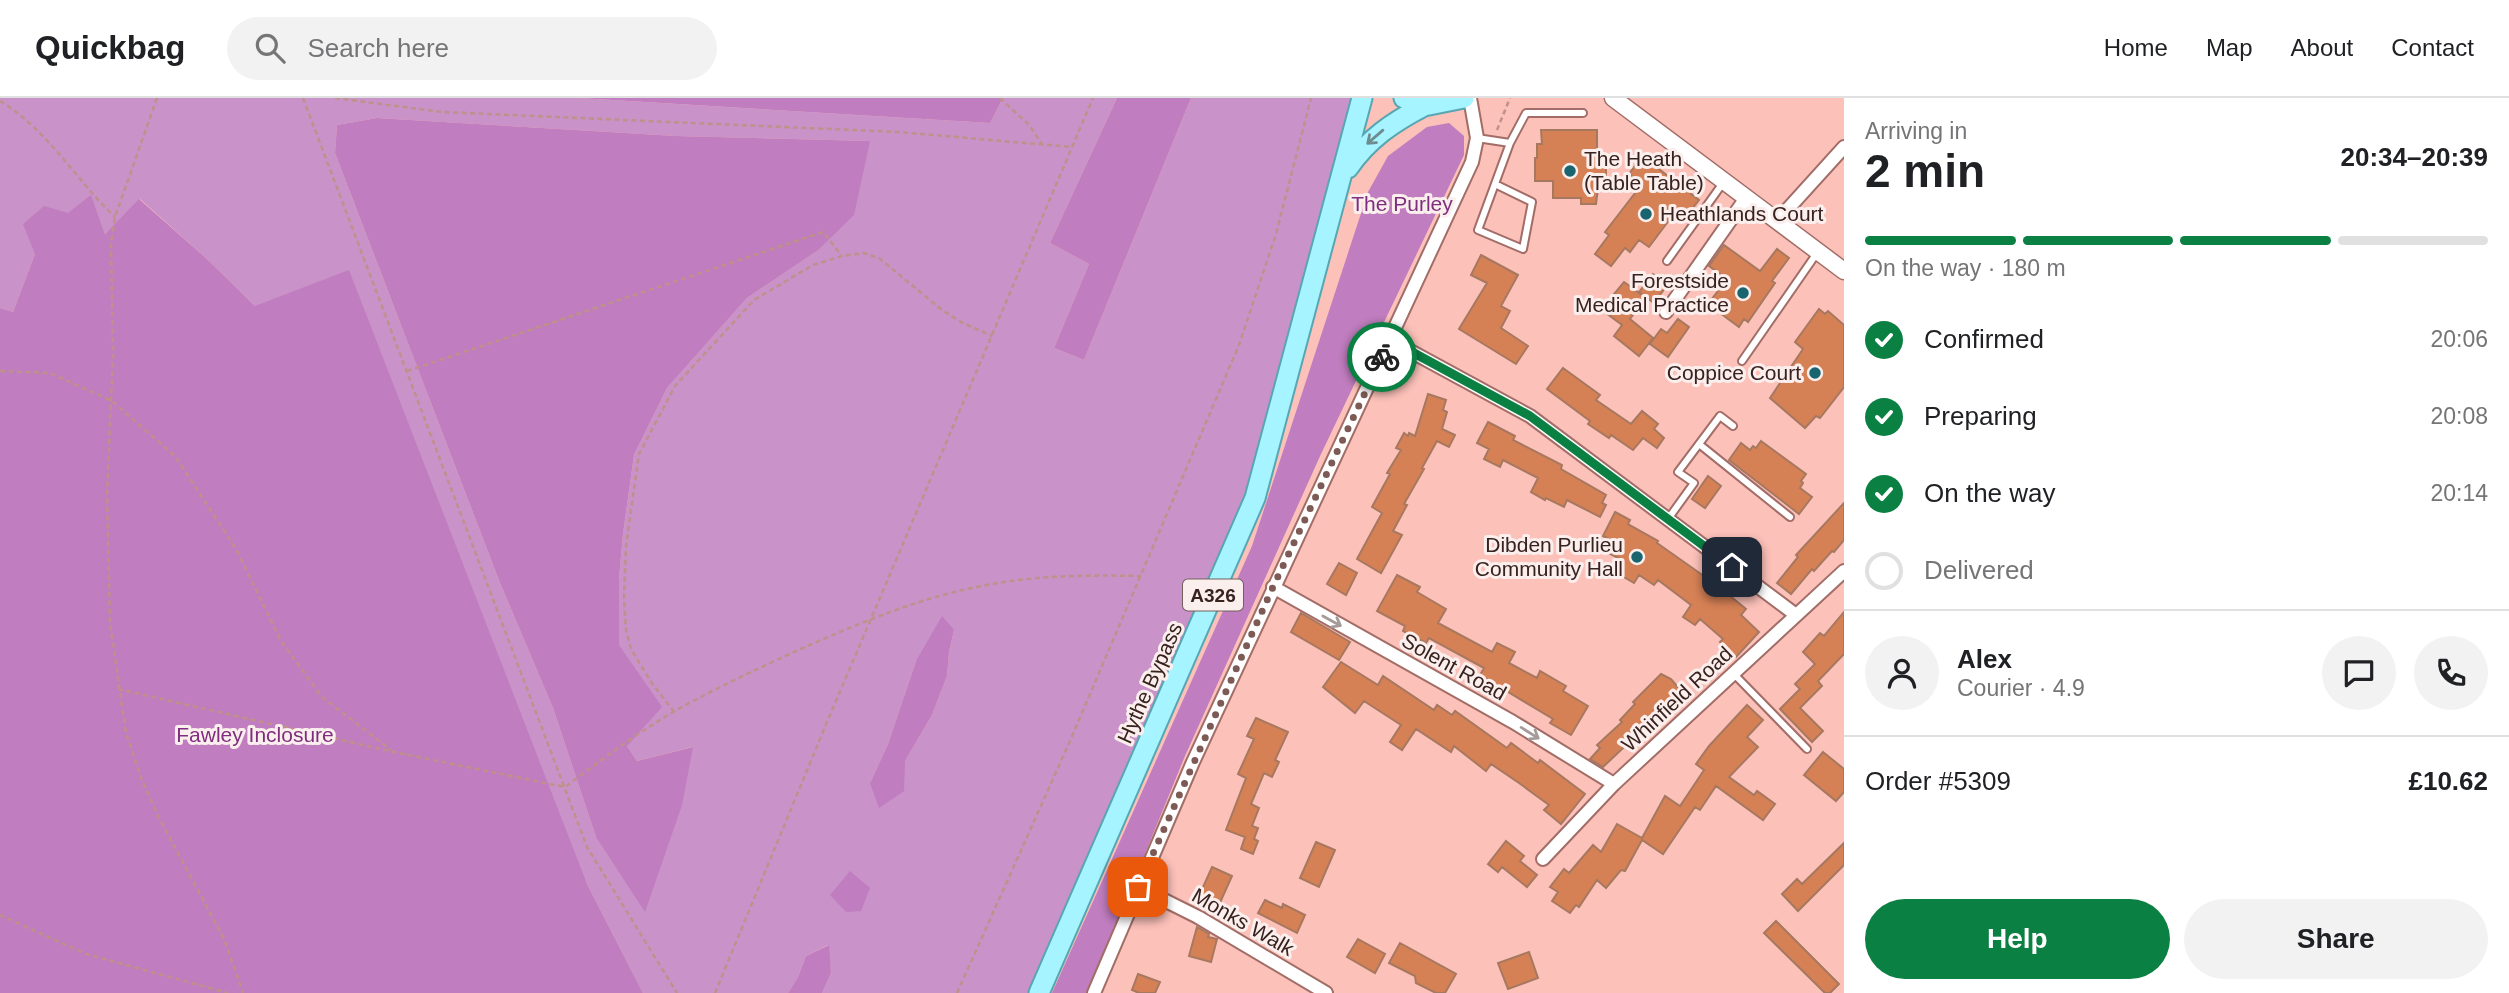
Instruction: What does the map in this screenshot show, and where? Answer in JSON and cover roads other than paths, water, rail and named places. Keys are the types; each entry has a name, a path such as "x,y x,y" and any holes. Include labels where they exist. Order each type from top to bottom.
{"main road":[{"name":"Hythe Bypass","path":"1039,993 1255,498 1362,98"},
{"path":"1404,98 1424,106"},
{"name":"Hythe Bypass","path":"1338,181 1362,149 1398,120 1424,106 1464,98"}],"street":[{"path":"1094,993 1138,887 1273,587 1472,162 1477,138 1470,98"},
{"path":"1613,98 1844,271"},
{"path":"1777,221 1844,148"},
{"path":"1666,312 1746,198"},
{"path":"1390,340 1530,416 1796,615"},
{"name":"Whinfield Road","path":"1543,859 1614,784 1844,571"},
{"name":"Solent Road","path":"1273,587 1513,722 1614,784"},
{"name":"Monks Walk","path":"1138,887 1198,916 1326,993"}],"lane":[{"path":"1499,186 1532,202 1523,249 1478,230 1510,143 1526,113 1583,113"},
{"path":"1477,138 1510,143"},
{"path":"1667,261 1724,182"},
{"path":"1742,361 1818,251"},
{"path":"1668,519 1694,483 1678,472 1720,416 1733,426"},
{"path":"1699,444 1790,517"},
{"path":"1734,673 1807,750"}],"place":[{"name":"The Heath (Table Table)","path":"1570,171"},
{"name":"Heathlands Court","path":"1646,214"},
{"name":"Forestside Medical Practice","path":"1743,293"},
{"name":"Coppice Court","path":"1815,373"},
{"name":"Dibden Purlieu Community Hall","path":"1637,557"}],"park label":[{"name":"The Purley","path":"1402,204"},
{"name":"Fawley Inclosure","path":"255,735"}]}
